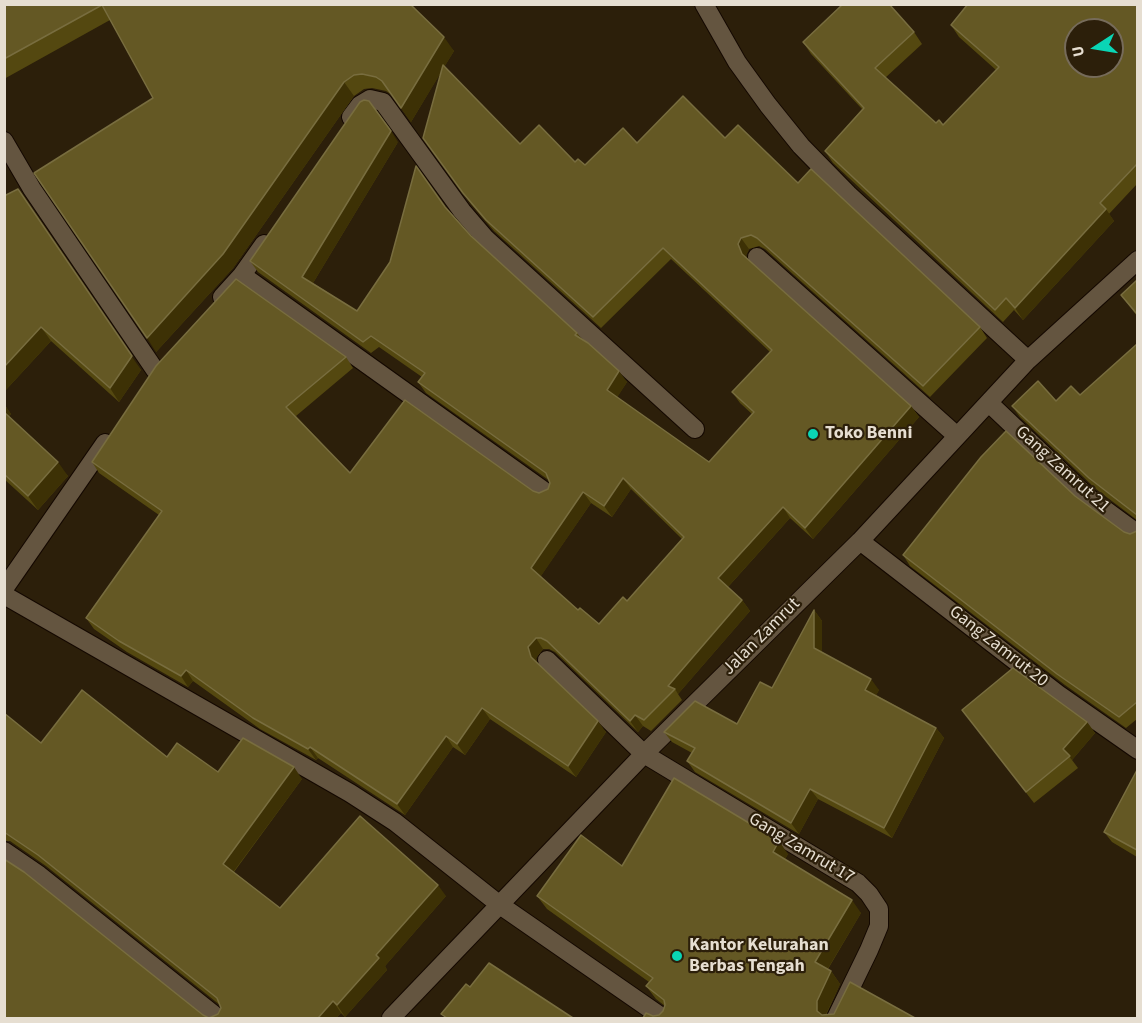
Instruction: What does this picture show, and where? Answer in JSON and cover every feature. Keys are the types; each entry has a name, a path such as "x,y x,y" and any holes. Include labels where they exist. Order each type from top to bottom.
{"street":[{"path":"704,4 737,62 801,146 848,194 1028,360"},
{"path":"340,133 360,105 370,99 383,102 462,211 486,239 695,429"},
{"path":"4,141 32,189 155,370"},
{"path":"14,198 32,189"},
{"path":"210,310 242,275 275,228"},
{"path":"756,257 957,436"},
{"name":"Jalan Zamrut","path":"391,1018 644,754 860,541 1028,360 1137,260"},
{"path":"242,275 548,493"},
{"path":"142,389 171,353"},
{"name":"Gang Zamrut 21","path":"989,403 1089,498 1137,534"},
{"path":"4,590 116,427"},
{"name":"Gang Zamrut 20","path":"860,541 1058,694 1137,750"},
{"path":"4,595 350,793 395,822 500,905 663,1018"},
{"name":"Gang Zamrut 17","path":"547,660 644,754 858,883 869,894 879,909 879,926 836,1018"},
{"path":"4,851 39,875 218,1018"}],"building":[{"path":"4,4 410,4 444,37 401,108 382,81 376,77 354,75 344,82 223,254 147,338 34,173 153,98 102,5 4,59"},
{"path":"843,4 889,4 914,32 875,68 936,123 939,120 943,125 999,67 951,25 968,4 1137,4 1137,164 1100,203 1106,209 1015,308 1006,298 995,310 825,151 864,108 803,42"},
{"path":"443,65 520,144 539,125 575,162 578,159 585,165 623,128 637,143 683,96 725,138 738,125 798,183 811,169 980,327 923,386 757,238 751,235 741,238 738,244 742,254 911,406 805,528 783,507 718,578 742,600 668,686 675,689 644,720 635,715 630,721 547,641 536,638 528,647 531,657 598,721 568,766 482,708 457,744 446,736 397,804 310,747 308,749 253,718 186,670 181,676 119,641 86,618 162,511 92,462 156,366 236,279 346,357 286,407 350,473 405,400 533,491 539,493 548,489 550,483 546,473 418,382 425,373 371,336 363,342 250,261 360,102 369,101 391,131 302,277 357,311 390,262 416,166 445,207 471,236 577,333 575,335 588,343 619,371 607,390 709,462 754,412 732,392 772,350 663,248 593,317 486,220 423,138","holes":["623,478 684,537 627,601 623,597 599,624 580,608 578,610 531,568 583,492 604,506"]},
{"path":"18,189 132,356 110,388 41,327 4,367 4,196"},
{"path":"1137,280 1137,314 1121,295"},
{"path":"1137,344 1137,515 1089,478 1012,406 1038,381 1056,401 1071,386 1080,395"},
{"path":"4,412 58,462 28,496 4,474"},
{"path":"1006,431 1075,496 1124,532 1130,534 1137,531 1137,702 1119,717 1057,674 903,555 981,457"},
{"path":"814,610 814,648 871,679 865,690 936,728 884,828 810,789 791,823 687,761 695,748 664,732 695,701 737,724 760,682 772,688"},
{"path":"1013,668 1087,722 1063,749 1070,756 1026,792 962,710"},
{"path":"82,690 167,757 177,743 218,772 243,738 294,767 223,864 280,908 360,816 438,885 376,955 379,958 337,1005 333,1001 318,1018 209,1018 218,1014 221,1008 217,998 38,855 4,832 4,713 41,743"},
{"path":"1137,770 1137,850 1104,832"},
{"path":"674,778 779,841 773,852 852,900 815,962 831,971 817,1001 817,1011 822,1015 834,1014 850,982 915,1018 643,1018 646,1013 653,1016 659,1015 665,1005 664,1000 646,986 653,978 537,896 581,835 622,866"},
{"path":"4,859 24,872 209,1018 4,1018"},
{"path":"489,963 573,1018 447,1018 441,1014 466,984 470,987"}],"place":[{"name":"Toko Benni","path":"813,434"},
{"name":"Kantor Kelurahan Berbas Tengah","path":"677,956"}]}
